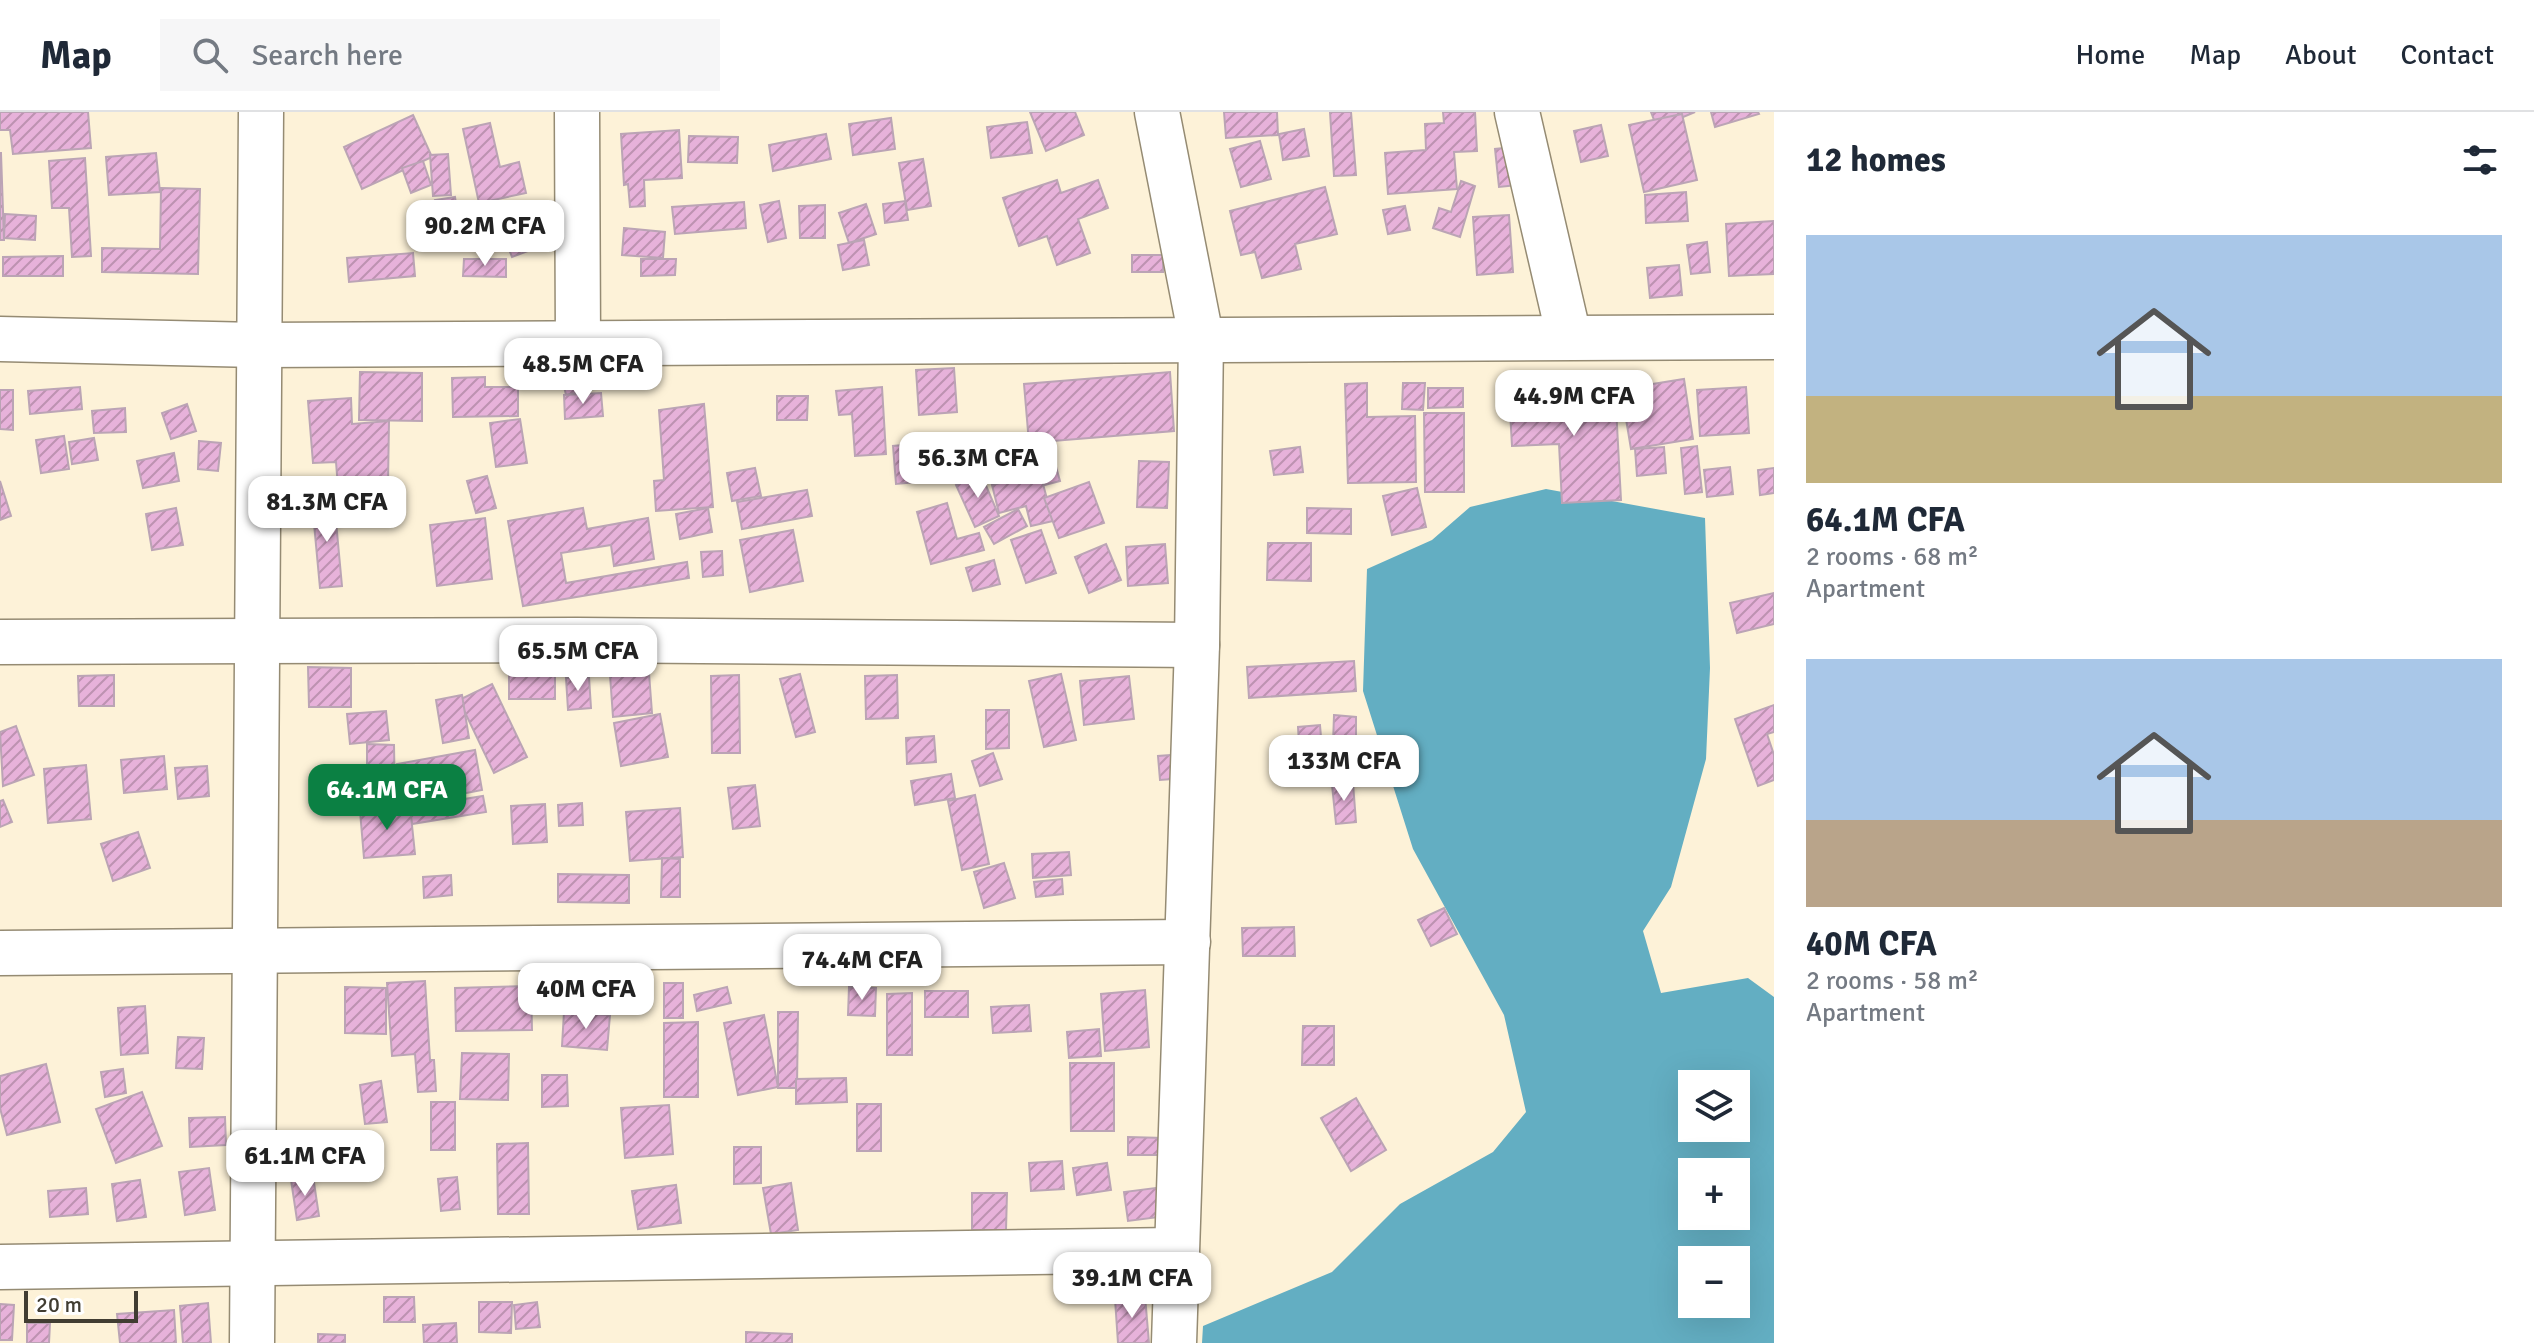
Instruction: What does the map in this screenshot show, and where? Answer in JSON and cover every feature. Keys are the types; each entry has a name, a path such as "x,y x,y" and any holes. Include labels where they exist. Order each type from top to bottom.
{"street":[{"path":"252,1343 261,112"},
{"path":"577,112 578,343"},
{"path":"1157,112 1201,337 1197,645 1174,1343"},
{"path":"1517,112 1569,337"},
{"path":"0,339 259,345 1201,337 1774,337"},
{"path":"0,642 1197,645"},
{"path":"0,953 1188,942"},
{"path":"0,1267 1175,1250"}],"water":[{"path":"1546,489 1705,518 1710,668 1706,759 1671,887 1643,931 1661,993 1748,978 1774,997 1774,1343 1202,1343 1203,1326 1332,1272 1400,1204 1493,1152 1526,1112 1504,1015 1413,849 1363,691 1367,569 1432,540 1470,507"}],"building":[{"path":"0,112 88,112 91,148 13,154 10,130 0,130"},
{"path":"1030,112 1075,112 1084,135 1046,151"},
{"path":"1224,112 1277,112 1278,135 1226,138"},
{"path":"1330,112 1351,112 1356,175 1334,176"},
{"path":"1443,112 1475,112 1477,151 1454,152 1457,189 1388,194 1385,153 1426,150 1425,124 1444,123"},
{"path":"1651,112 1695,112 1657,128"},
{"path":"1711,112 1758,112 1759,114 1715,127"},
{"path":"1682,114 1697,180 1644,192 1629,125"},
{"path":"413,115 432,157 362,189 344,147"},
{"path":"891,118 895,149 853,155 849,124"},
{"path":"1027,122 1032,153 991,158 987,127"},
{"path":"490,123 500,167 519,162 526,193 479,203 463,129"},
{"path":"1601,125 1608,156 1581,162 1574,131"},
{"path":"1304,129 1309,156 1283,160 1279,134"},
{"path":"679,130 682,178 644,180 645,206 630,207 628,184 624,185 621,134"},
{"path":"826,134 831,159 773,171 769,145"},
{"path":"689,136 738,137 737,163 688,162"},
{"path":"1260,141 1271,179 1241,187 1230,149"},
{"path":"1513,147 1517,185 1499,187 1495,149"},
{"path":"1,153 4,240 0,240"},
{"path":"156,153 160,192 109,195 106,157"},
{"path":"448,154 451,195 433,196 430,155"},
{"path":"85,158 91,256 72,257 69,208 52,208 49,161"},
{"path":"923,159 931,206 907,210 899,163"},
{"path":"423,161 431,185 411,193 402,168"},
{"path":"1057,180 1061,193 1098,180 1108,208 1078,219 1090,253 1057,265 1047,236 1019,246 1003,198"},
{"path":"1461,181 1475,186 1460,237 1433,228 1439,208 1451,212"},
{"path":"1325,187 1337,234 1295,244 1301,269 1262,278 1255,252 1241,255 1230,211"},
{"path":"161,188 200,189 198,274 102,272 102,248 160,249"},
{"path":"1686,192 1688,221 1646,223 1645,195"},
{"path":"455,197 459,224 438,226 435,200"},
{"path":"779,201 786,238 768,242 760,205"},
{"path":"905,201 908,220 885,223 883,204"},
{"path":"744,202 746,228 675,234 672,207"},
{"path":"866,204 876,234 849,243 839,213"},
{"path":"825,205 825,238 800,238 799,206"},
{"path":"1405,206 1410,230 1388,234 1383,210"},
{"path":"521,207 536,248 512,257 496,216"},
{"path":"5,214 36,216 35,240 4,238"},
{"path":"1509,215 1513,272 1477,275 1473,217"},
{"path":"1774,221 1774,274 1729,276 1726,224"},
{"path":"624,228 665,232 663,258 622,255"},
{"path":"864,240 869,265 843,270 838,245"},
{"path":"1707,242 1710,272 1691,274 1687,245"},
{"path":"413,253 415,276 349,282 347,258"},
{"path":"1132,255 1163,255 1163,272 1132,272"},
{"path":"63,256 63,276 3,276 3,257"},
{"path":"464,259 506,259 506,277 463,276"},
{"path":"641,259 676,259 675,275 641,276"},
{"path":"1679,265 1682,295 1650,298 1647,268"},
{"path":"593,362 598,388 566,395 560,369"},
{"path":"954,368 957,412 919,415 916,370"},
{"path":"360,372 422,373 422,421 359,420"},
{"path":"1170,372 1174,431 1029,443 1024,384"},
{"path":"485,377 485,387 518,387 518,416 453,417 452,378"},
{"path":"1684,379 1693,439 1631,449 1621,389"},
{"path":"1367,383 1367,417 1415,416 1416,482 1348,483 1345,384"},
{"path":"1403,383 1425,383 1423,410 1402,409"},
{"path":"80,387 82,409 30,414 28,391"},
{"path":"882,387 886,454 855,456 852,414 839,415 836,391"},
{"path":"1746,387 1749,433 1700,436 1697,390"},
{"path":"1428,388 1463,388 1463,407 1428,408"},
{"path":"1615,388 1621,500 1562,503 1559,444 1512,446 1509,393"},
{"path":"0,390 13,390 13,430 0,429"},
{"path":"601,393 603,416 565,419 564,395"},
{"path":"777,396 808,396 807,420 777,420"},
{"path":"351,398 352,424 389,421 388,483 338,487 336,462 313,463 308,401"},
{"path":"187,404 196,431 171,439 162,413"},
{"path":"704,404 713,507 656,511 654,481 664,480 659,410"},
{"path":"125,408 126,432 94,433 92,411"},
{"path":"1424,413 1464,413 1464,492 1425,492"},
{"path":"520,419 527,463 496,467 490,423"},
{"path":"64,436 69,469 41,473 36,440"},
{"path":"94,438 98,460 72,464 69,442"},
{"path":"199,441 221,443 218,471 198,469"},
{"path":"925,443 928,481 896,484 893,446"},
{"path":"1697,446 1702,492 1685,494 1681,448"},
{"path":"1300,447 1303,472 1274,475 1270,451"},
{"path":"1664,447 1666,473 1637,476 1635,449"},
{"path":"174,453 179,481 143,488 137,461"},
{"path":"1139,461 1169,462 1167,508 1137,507"},
{"path":"1055,463 1060,481 1041,486 1036,467"},
{"path":"1730,467 1733,494 1707,497 1704,470"},
{"path":"755,468 761,496 732,501 727,473"},
{"path":"1774,468 1774,493 1760,495 1758,470"},
{"path":"1040,473 1053,521 1031,526 1026,506 999,513 992,485"},
{"path":"981,474 999,516 975,527 956,485"},
{"path":"487,476 496,508 476,513 467,481"},
{"path":"0,481 11,516 0,520"},
{"path":"1089,482 1104,523 1059,538 1044,498"},
{"path":"1417,488 1426,527 1392,535 1383,496"},
{"path":"807,490 812,516 742,529 737,502"},
{"path":"334,500 342,586 320,588 312,502"},
{"path":"947,503 957,539 979,533 984,550 931,564 917,512"},
{"path":"176,508 183,545 152,550 146,514"},
{"path":"583,508 587,529 648,518 654,559 614,566 611,545 561,553 566,583 687,562 689,578 523,606 508,521"},
{"path":"708,508 712,532 680,539 676,514"},
{"path":"1307,508 1351,509 1351,534 1307,533"},
{"path":"1018,509 1027,526 994,544 984,527"},
{"path":"485,518 492,579 437,586 430,525"},
{"path":"793,530 803,581 750,592 740,540"},
{"path":"1041,530 1056,573 1026,583 1011,540"},
{"path":"1268,543 1311,543 1311,581 1267,580"},
{"path":"1106,544 1121,580 1089,593 1075,557"},
{"path":"1165,544 1168,583 1128,586 1126,547"},
{"path":"722,551 723,575 703,577 701,552"},
{"path":"994,560 1000,584 973,591 966,568"},
{"path":"1774,593 1774,624 1737,633 1730,603"},
{"path":"1354,661 1356,691 1249,698 1247,667"},
{"path":"308,667 351,668 351,707 309,707"},
{"path":"509,673 555,673 555,699 509,699"},
{"path":"649,673 652,713 613,717 610,675"},
{"path":"800,674 815,732 796,737 780,679"},
{"path":"1061,674 1076,740 1044,747 1029,681"},
{"path":"114,675 114,706 79,706 78,676"},
{"path":"739,675 740,753 712,753 711,676"},
{"path":"897,675 898,718 866,719 865,676"},
{"path":"1129,676 1134,719 1084,725 1080,681"},
{"path":"589,677 591,708 568,710 566,678"},
{"path":"492,684 527,757 494,773 459,700"},
{"path":"462,695 469,738 443,743 436,700"},
{"path":"1774,705 1774,732 1767,734 1774,755 1774,780 1758,786 1735,719"},
{"path":"986,710 1009,710 1009,748 986,749"},
{"path":"386,711 389,740 350,744 347,714"},
{"path":"660,714 668,757 621,766 614,723"},
{"path":"1334,715 1356,717 1356,744 1333,744"},
{"path":"1320,725 1324,773 1301,775 1298,727"},
{"path":"16,726 34,775 3,786 0,732"},
{"path":"934,736 936,762 907,764 906,738"},
{"path":"367,744 394,745 395,801 367,801"},
{"path":"475,750 482,790 404,805 397,764"},
{"path":"993,753 1002,779 980,786 972,761"},
{"path":"1184,754 1186,778 1160,780 1158,756"},
{"path":"164,756 167,789 124,793 121,760"},
{"path":"86,765 91,819 48,823 44,769"},
{"path":"207,766 209,796 178,799 175,768"},
{"path":"357,766 359,802 340,803 337,767"},
{"path":"951,774 955,798 915,805 911,781"},
{"path":"1353,783 1356,822 1336,824 1332,785"},
{"path":"755,785 760,826 733,829 728,788"},
{"path":"975,795 989,864 962,870 948,801"},
{"path":"483,796 486,812 412,824 409,808"},
{"path":"3,800 12,822 0,827 0,801"},
{"path":"582,803 583,825 559,826 558,805"},
{"path":"545,804 547,842 513,844 511,806"},
{"path":"410,806 415,854 364,858 360,811"},
{"path":"680,808 683,857 630,861 626,812"},
{"path":"138,832 150,868 113,881 101,844"},
{"path":"1069,852 1071,875 1033,878 1032,854"},
{"path":"662,858 680,859 680,897 661,897"},
{"path":"1004,863 1015,898 984,908 974,872"},
{"path":"558,874 629,875 629,903 558,902"},
{"path":"451,875 452,895 424,898 423,877"},
{"path":"1062,879 1063,894 1036,897 1034,882"},
{"path":"1444,908 1457,934 1431,946 1418,920"},
{"path":"1294,927 1295,956 1243,956 1242,928"},
{"path":"605,952 611,983 585,988 579,956"},
{"path":"425,981 430,1060 434,1060 436,1091 418,1092 415,1054 392,1056 387,983"},
{"path":"664,983 683,983 683,1018 664,1018"},
{"path":"531,986 532,1030 456,1031 455,988"},
{"path":"345,987 386,988 386,1034 345,1033"},
{"path":"727,987 731,1003 697,1011 694,995"},
{"path":"849,987 876,988 875,1016 848,1015"},
{"path":"1145,990 1149,1047 1105,1051 1101,994"},
{"path":"925,991 968,991 968,1017 925,1017"},
{"path":"912,993 912,1055 887,1055 887,994"},
{"path":"1029,1005 1031,1031 993,1033 991,1007"},
{"path":"145,1006 148,1053 121,1055 118,1008"},
{"path":"564,1012 610,1015 607,1050 562,1046"},
{"path":"778,1012 798,1012 797,1088 778,1088"},
{"path":"764,1015 778,1087 738,1095 724,1023"},
{"path":"698,1022 698,1097 664,1097 664,1023"},
{"path":"1303,1026 1334,1026 1334,1065 1302,1065"},
{"path":"1099,1029 1101,1056 1069,1058 1067,1032"},
{"path":"178,1037 204,1038 202,1069 176,1068"},
{"path":"462,1053 509,1054 508,1100 460,1099"},
{"path":"1070,1063 1114,1063 1114,1131 1071,1131"},
{"path":"46,1064 60,1122 7,1135 0,1108 0,1076"},
{"path":"123,1069 126,1093 105,1097 101,1072"},
{"path":"542,1075 567,1075 568,1106 542,1107"},
{"path":"846,1078 847,1102 796,1104 796,1079"},
{"path":"381,1081 387,1122 365,1124 360,1085"},
{"path":"142,1092 162,1146 116,1163 96,1109"},
{"path":"1356,1098 1386,1150 1351,1171 1321,1118"},
{"path":"431,1102 455,1102 455,1150 431,1150"},
{"path":"857,1104 881,1104 881,1151 857,1151"},
{"path":"669,1105 673,1154 625,1158 621,1108"},
{"path":"225,1117 226,1145 190,1147 189,1118"},
{"path":"1128,1137 1164,1138 1164,1155 1128,1155"},
{"path":"528,1143 529,1214 498,1214 497,1144"},
{"path":"734,1147 761,1147 761,1183 734,1184"},
{"path":"1062,1161 1064,1189 1031,1191 1029,1163"},
{"path":"1107,1163 1111,1190 1077,1195 1073,1168"},
{"path":"209,1168 215,1210 185,1215 179,1172"},
{"path":"313,1176 319,1216 297,1220 291,1180"},
{"path":"457,1177 460,1209 441,1211 438,1179"},
{"path":"140,1180 146,1217 117,1221 112,1184"},
{"path":"791,1183 798,1230 771,1234 763,1188"},
{"path":"676,1185 681,1223 638,1229 632,1191"},
{"path":"1163,1187 1167,1216 1128,1221 1124,1192"},
{"path":"86,1188 88,1214 50,1217 48,1191"},
{"path":"972,1193 1007,1193 1006,1230 972,1230"},
{"path":"1145,1296 1149,1343 1118,1343 1115,1299"},
{"path":"384,1297 414,1297 415,1322 384,1322"},
{"path":"479,1302 512,1302 511,1333 479,1332"},
{"path":"537,1302 540,1327 516,1329 514,1305"},
{"path":"208,1303 211,1343 183,1343 180,1306"},
{"path":"0,1304 14,1305 12,1340 0,1340"},
{"path":"174,1310 176,1343 120,1343 117,1314"},
{"path":"27,1323 50,1323 49,1343 27,1343"},
{"path":"456,1323 457,1343 424,1343 423,1325"},
{"path":"746,1332 792,1334 792,1343 746,1343"},
{"path":"318,1334 345,1335 345,1343 318,1343"}]}
